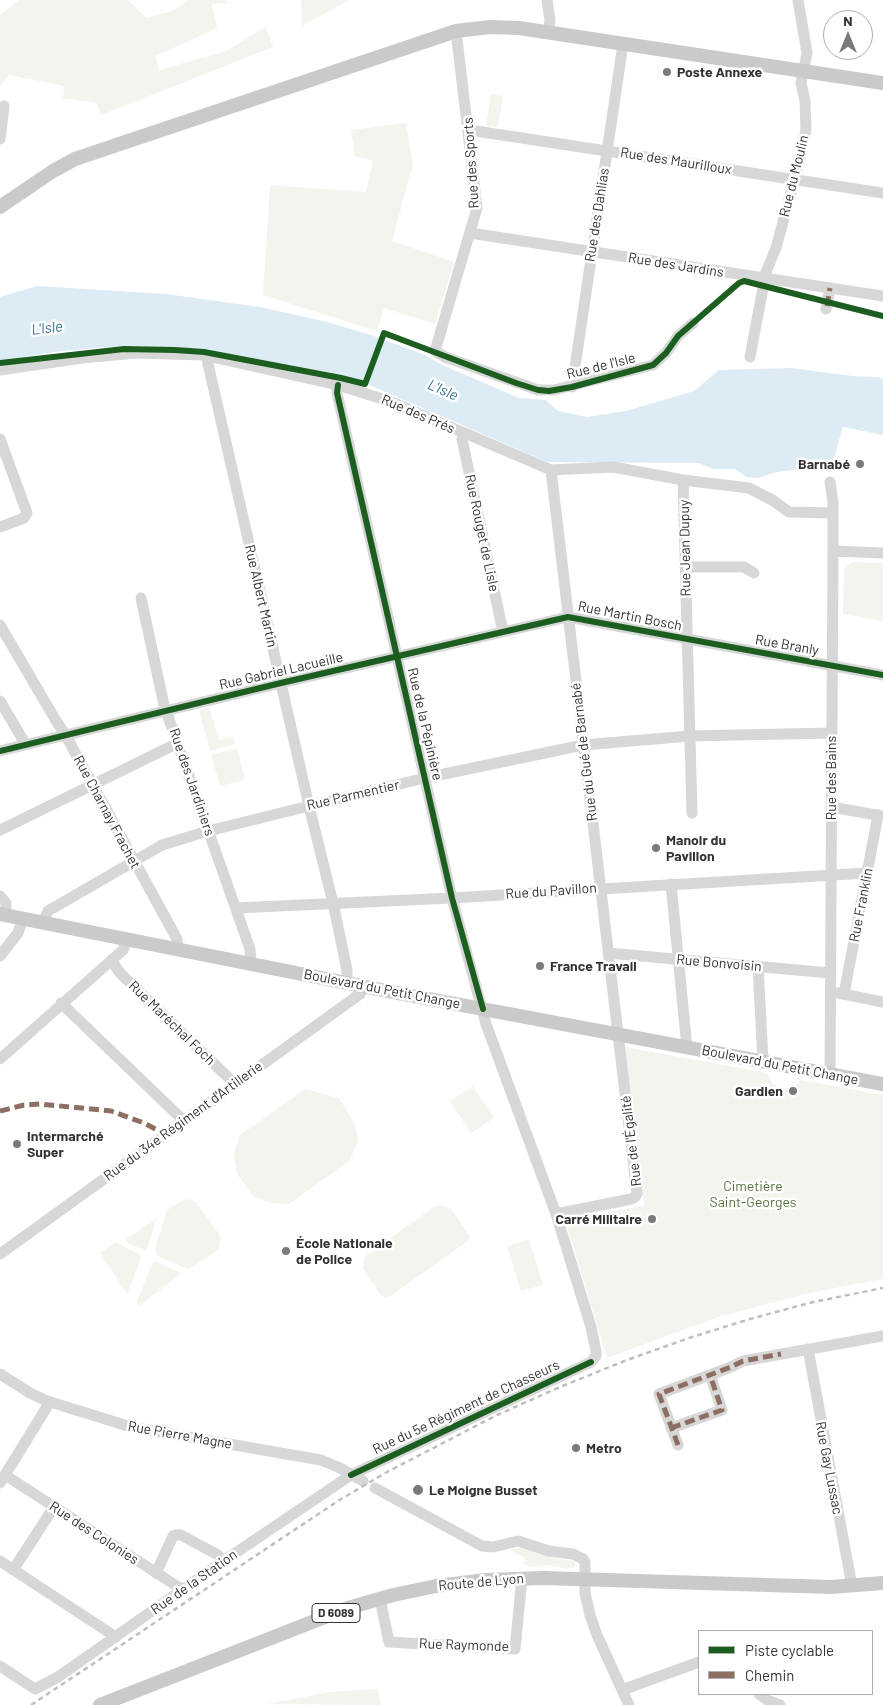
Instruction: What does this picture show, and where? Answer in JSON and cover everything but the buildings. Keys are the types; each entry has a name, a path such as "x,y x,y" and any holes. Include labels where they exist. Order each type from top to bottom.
{"main road":[{"path":"0,207 74,159 456,31 490,27 519,28 883,83"},
{"name":"Boulevard du Petit Change","path":"3,914 347,983 883,1084"},
{"name":"Route de Lyon","path":"100,1705 334,1613 412,1591 463,1582 522,1578 585,1578 783,1586 852,1586 883,1583"}],"street":[{"path":"547,0 550,21 548,32"},
{"name":"Rue du Moulin","path":"750,357 764,278 776,248 795,180 806,129 801,83 807,53 798,0"},
{"name":"Rue des Sports","path":"436,351 477,208 456,31"},
{"name":"Rue des Dahlias","path":"572,386 623,44"},
{"path":"0,139 4,106"},
{"name":"Rue des Maurilloux","path":"469,130 883,193"},
{"name":"Rue des Jardins","path":"470,233 883,296"},
{"path":"826,309 830,288"},
{"name":"Rue de l'Isle","path":"436,351 445,357 538,390 549,391 653,364 666,353 678,336 693,323"},
{"name":"Rue des Prés","path":"0,370 82,358 136,353 206,355 338,385 392,402 551,470 613,467 683,480 749,488 790,512 832,513"},
{"name":"Rue Albert Martin","path":"206,355 333,903 347,970 347,983"},
{"name":"Rue de la Pépinière","path":"338,385 337,393 452,898 483,1009"},
{"name":"Rue Rouget de Lisle","path":"465,434 462,440 503,632"},
{"path":"0,439 27,512 24,518 0,526"},
{"name":"Rue du Gué de Barnabé","path":"551,470 618,1034"},
{"name":"Rue Jean Dupuy","path":"683,480 692,813"},
{"name":"Rue des Bains","path":"830,482 833,551 830,1075"},
{"path":"833,551 883,553"},
{"path":"685,567 744,567 754,573"},
{"name":"Rue des Jardiniers","path":"141,598 164,705 250,949 251,964"},
{"name":"Rue Gabriel Lacueille","path":"0,751 281,683 568,618"},
{"name":"Rue Martin Bosch","path":"568,618 687,640"},
{"name":"Rue Charnay Frachet","path":"0,625 92,784 177,939 178,949"},
{"name":"Rue Branly","path":"687,640 883,675"},
{"path":"0,701 26,745"},
{"name":"Rue Parmentier","path":"43,922 48,911 133,860 162,845 208,831 425,778 583,745 690,736 831,733"},
{"path":"0,830 178,743"},
{"path":"831,807 881,815"},
{"name":"Rue Franklin","path":"844,994 867,873 881,815"},
{"name":"Rue du Pavillon","path":"236,908 452,898 867,873"},
{"path":"671,884 687,1048"},
{"path":"0,896 6,903 3,914"},
{"path":"0,956 18,933 23,918"},
{"path":"0,1059 123,950 127,939"},
{"name":"Rue Bonvoisin","path":"608,953 830,973"},
{"name":"Rue Maréchal Foch","path":"111,960 120,973 235,1084"},
{"path":"758,966 763,1061"},
{"name":"Rue du 34e Régiment d'Artillerie","path":"0,1254 360,994 363,986"},
{"path":"830,992 883,1002"},
{"path":"61,1003 184,1121"},
{"name":"Rue du 5e Régiment de Chasseurs","path":"352,1475 591,1362 596,1356 595,1344 556,1214 486,1024 483,1009"},
{"name":"Rue de l'Égalité","path":"556,1214 631,1199 637,1194 618,1034"},
{"path":"678,1446 659,1394 743,1361 883,1336"},
{"name":"Rue Gay Lussac","path":"808,1349 852,1586"},
{"name":"Rue Pierre Magne","path":"0,1374 50,1402 131,1427 321,1460 364,1481"},
{"path":"671,1428 722,1410 710,1375"},
{"path":"3,1479 50,1402"},
{"name":"Rue de la Station","path":"0,1666 36,1689 58,1677 222,1562 352,1475"},
{"name":"Rue des Colonies","path":"3,1479 54,1507 183,1590"},
{"path":"375,1488 482,1546 493,1547 518,1541 526,1542 549,1551 573,1554 585,1562 586,1598 590,1615 622,1690 626,1704"},
{"path":"13,1570 54,1507"},
{"path":"156,1573 173,1536 176,1535 181,1535 218,1555 222,1562"},
{"path":"0,1561 116,1637"},
{"name":"Rue Raymonde","path":"380,1599 389,1642 515,1648 522,1578"},
{"path":"622,1690 698,1662"},
{"path":"760,1695 780,1705"}],"green space":[{"path":"19,0 128,0 146,18 172,11 189,0 226,0 229,3 212,4 217,28 156,56 159,70 226,51 266,27 273,47 101,115 97,103 63,98 64,86 9,75 0,86 0,15"},
{"path":"301,0 349,0 302,26"},
{"path":"491,94 503,96 498,127 486,126"},
{"path":"406,123 413,164 392,241 454,262 435,324 384,308 377,331 263,295 270,185 366,192 373,161 355,156 351,130"},
{"path":"852,562 883,563 883,621 843,614 844,569"},
{"path":"209,707 219,740 233,737 235,744 210,751 199,710"},
{"path":"237,748 245,780 220,786 211,755"},
{"name":"Cimetière Saint-Georges","path":"625,1047 767,1073 773,1084 782,1088 790,1088 801,1080 883,1095 883,1279 809,1293 718,1317 607,1358 565,1219 644,1206"},
{"path":"473,1086 494,1118 471,1133 450,1101"},
{"path":"305,1089 339,1098 355,1124 358,1142 349,1161 289,1204 270,1203 253,1196 237,1174 234,1154 239,1136"},
{"path":"190,1199 196,1202 221,1239 218,1250 188,1269 157,1256 155,1248 167,1210 183,1200"},
{"path":"439,1206 451,1209 470,1236 468,1241 385,1298 380,1294 363,1268 364,1259 434,1207"},
{"path":"156,1219 145,1251 127,1242 126,1239"},
{"path":"529,1239 543,1285 521,1291 507,1246"},
{"path":"115,1242 139,1254 141,1258 127,1294 100,1253"},
{"path":"153,1262 181,1274 139,1306 137,1301"},
{"path":"521,1548 575,1562 575,1567 565,1569 549,1565 530,1567 523,1563 525,1558 510,1550"},
{"path":"378,1689 381,1705 267,1704 330,1692"}],"water":[{"name":"L'Isle","path":"37,286 166,294 260,307 323,321 371,335 425,355 440,364 519,398 546,400 558,411 587,417 626,411 694,391 719,370 791,368 852,376 876,377 883,379 883,435 843,427 831,468 814,467 777,472 758,478 746,477 735,469 713,469 699,463 547,462 365,383 205,349 136,346 104,347 54,352 0,361 0,297"}],"railway":[{"path":"31,1705 338,1501 387,1472 497,1415 627,1360 689,1338 813,1302 883,1288"}],"marked path":[{"path":"827,306 830,288"},
{"path":"0,1111 24,1105 40,1104 111,1111 144,1123 164,1135"},
{"path":"678,1445 659,1394 743,1361 781,1354"},
{"path":"671,1428 722,1410 710,1375"}],"cycle path":[{"path":"0,363 124,349 175,350 204,352 365,384 384,333 516,383 538,390 549,391 572,387 653,365 666,353 678,336 739,283 744,281 883,316"},
{"path":"338,385 337,393 452,898 483,1009"},
{"path":"0,751 281,683 568,617 883,675"},
{"path":"351,1475 591,1362"}],"place":[{"name":"Poste Annexe","path":"667,72"},
{"name":"Barnabé","path":"860,464"},
{"name":"Manoir du Pavillon","path":"656,848"},
{"name":"France Travail","path":"540,966"},
{"name":"Gardien","path":"793,1091"},
{"name":"Intermarché Super","path":"17,1144"},
{"name":"Carré Militaire","path":"652,1219"},
{"name":"École Nationale de Police","path":"286,1251"},
{"name":"Metro","path":"576,1448"},
{"name":"Le Moigne Busset","path":"418,1490"}]}
